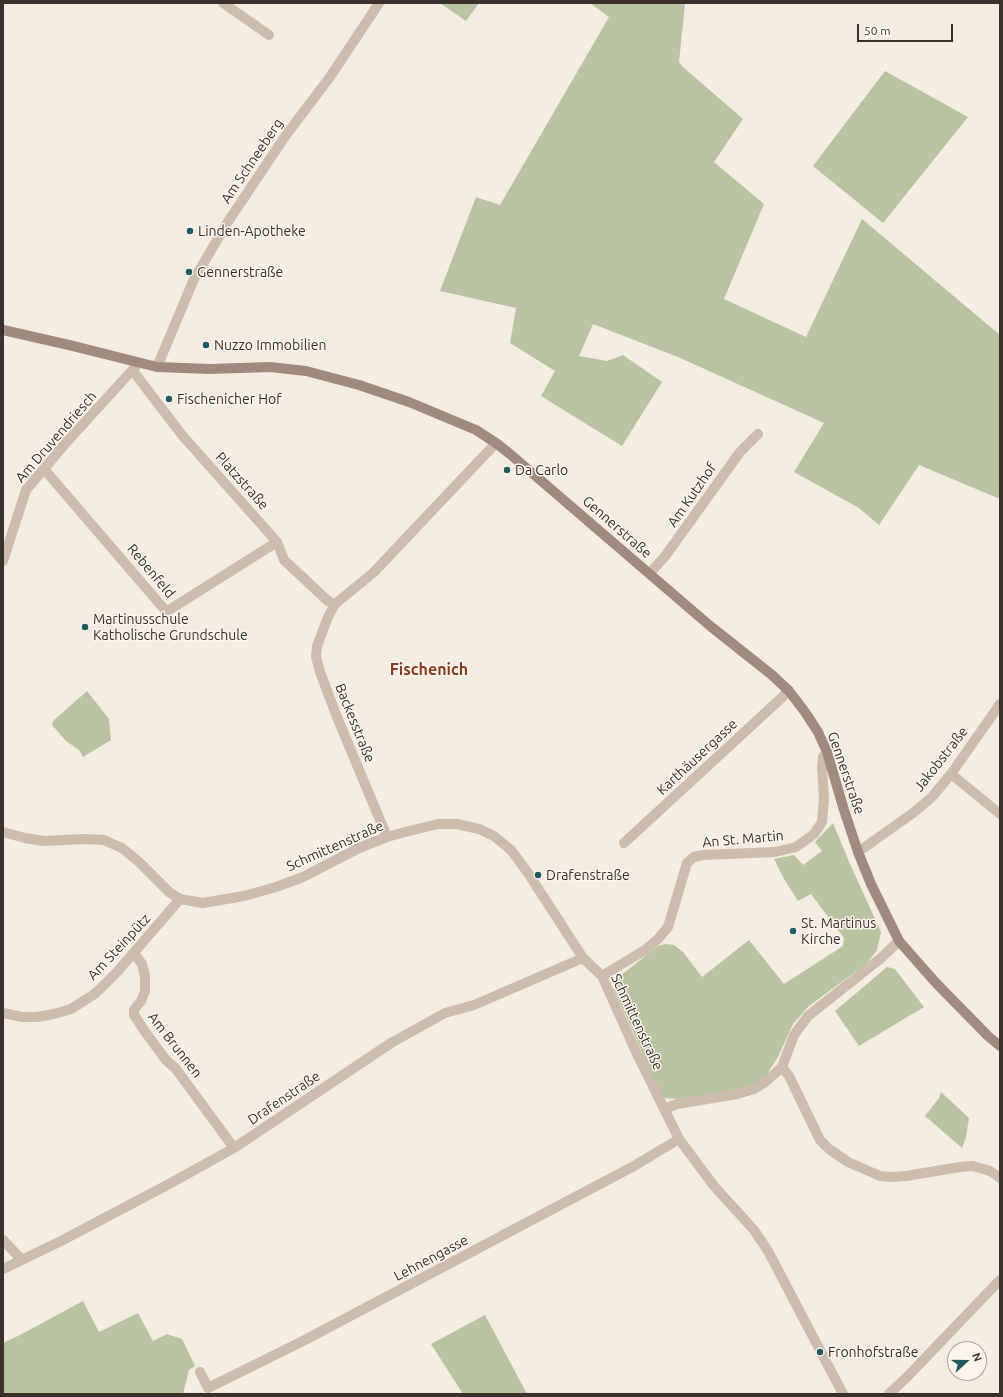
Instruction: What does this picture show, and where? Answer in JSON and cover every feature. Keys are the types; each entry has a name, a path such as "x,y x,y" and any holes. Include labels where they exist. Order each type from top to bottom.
{"street":[{"path":"223,3 269,35"},
{"name":"Am Schneeberg","path":"157,367 194,279 229,220 286,135 330,78 379,3"},
{"name":"Gennerstraße","path":"3,330 69,344 135,367 210,369 270,367 306,371 359,385 409,402 476,430 496,443 650,573 709,625 772,675 789,691 818,732 827,752 858,852 871,884 899,941 988,1036 1000,1046"},
{"name":"Am Druvendriesch","path":"3,561 26,490 65,444 135,367"},
{"name":"Platzstraße","path":"135,367 182,435 277,542 284,560 328,601 335,604"},
{"name":"Am Kutzhof","path":"650,573 666,555 740,452 758,434"},
{"path":"335,604 373,573 496,443"},
{"name":"Rebenfeld","path":"44,469 165,610 169,610 277,542"},
{"name":"Backesstraße","path":"335,604 328,617 317,646 316,657 320,672 343,731 388,836"},
{"name":"Karthäusergasse","path":"624,843 789,691"},
{"name":"Jakobstraße","path":"858,852 914,813 932,797 951,774 1000,704"},
{"name":"An St. Martin","path":"602,976 645,950 658,939 668,927 687,863 694,857 703,855 775,852 796,847 814,834 822,822 824,798 822,768 823,757 827,752"},
{"path":"951,774 1000,814"},
{"name":"Schmittenstraße","path":"3,832 44,841 84,839 104,840 122,848 139,862 169,892 180,899 191,902 212,902 244,896 276,887 303,877 359,848 388,836 438,824 457,824 479,829 494,836 511,850 528,873 583,958 602,976 637,1054 679,1139 714,1186 754,1230 768,1251 843,1394"},
{"name":"Am Steinpütz","path":"3,1013 22,1017 37,1017 71,1009 100,989 134,953 180,899"},
{"path":"664,1109 677,1104 737,1094 754,1089 764,1083 782,1067 794,1035 808,1016 881,958 899,941"},
{"name":"Am Brunnen","path":"134,953 142,964 145,976 145,990 141,1001 134,1010 134,1015 166,1060 176,1069 234,1148"},
{"name":"Drafenstraße","path":"3,1269 144,1197 234,1148 391,1043 445,1013 481,1002 583,958"},
{"path":"782,1067 789,1076 820,1140 829,1150 861,1168 880,1176 892,1177 960,1166 973,1166 990,1171 1000,1178"},
{"name":"Lehnengasse","path":"200,1372 208,1388 215,1385 302,1341 634,1166 679,1139"},
{"path":"3,1240 22,1260"},
{"path":"889,1394 1000,1280"}],"green space":[{"path":"440,3 479,3 466,21"},
{"path":"590,3 685,4 679,62 743,119 714,162 764,204 724,299 806,337 862,219 1000,335 1000,499 919,465 879,525 859,508 794,472 824,423 678,357 593,324 579,356 607,361 623,355 662,382 622,446 541,396 555,371 510,343 516,308 440,291 476,197 500,205 609,17"},
{"path":"885,71 968,117 883,223 813,166"},
{"path":"87,691 109,719 111,740 83,757 79,750 66,741 52,725 53,721"},
{"path":"833,823 881,932 877,950 867,963 809,1006 793,1024 778,1057 767,1074 754,1085 741,1090 678,1099 664,1098 652,1076 614,990 615,983 620,976 658,946 666,944 674,945 683,952 702,977 749,940 784,984 843,946 844,938 811,894 798,901 784,879 774,859 794,855 803,865 822,851 815,842"},
{"path":"887,967 895,969 924,1007 859,1046 835,1011"},
{"path":"941,1092 969,1118 966,1137 962,1148 925,1116 939,1098"},
{"path":"83,1301 99,1332 138,1313 153,1341 167,1334 182,1339 195,1366 189,1370 183,1394 3,1394 3,1343"},
{"path":"485,1315 527,1394 463,1394 431,1344"}],"place":[{"name":"Linden-Apotheke","path":"190,231"},
{"name":"Gennerstraße","path":"189,272"},
{"name":"Nuzzo Immobilien","path":"206,345"},
{"name":"Fischenicher Hof","path":"169,399"},
{"name":"Da Carlo","path":"507,470"},
{"name":"Martinusschule Katholische Grundschule","path":"85,627"},
{"name":"Drafenstraße","path":"538,875"},
{"name":"St. Martinus Kirche","path":"793,931"},
{"name":"Fronhofstraße","path":"820,1352"}],"district":[{"name":"Fischenich","path":"429,670"}]}
